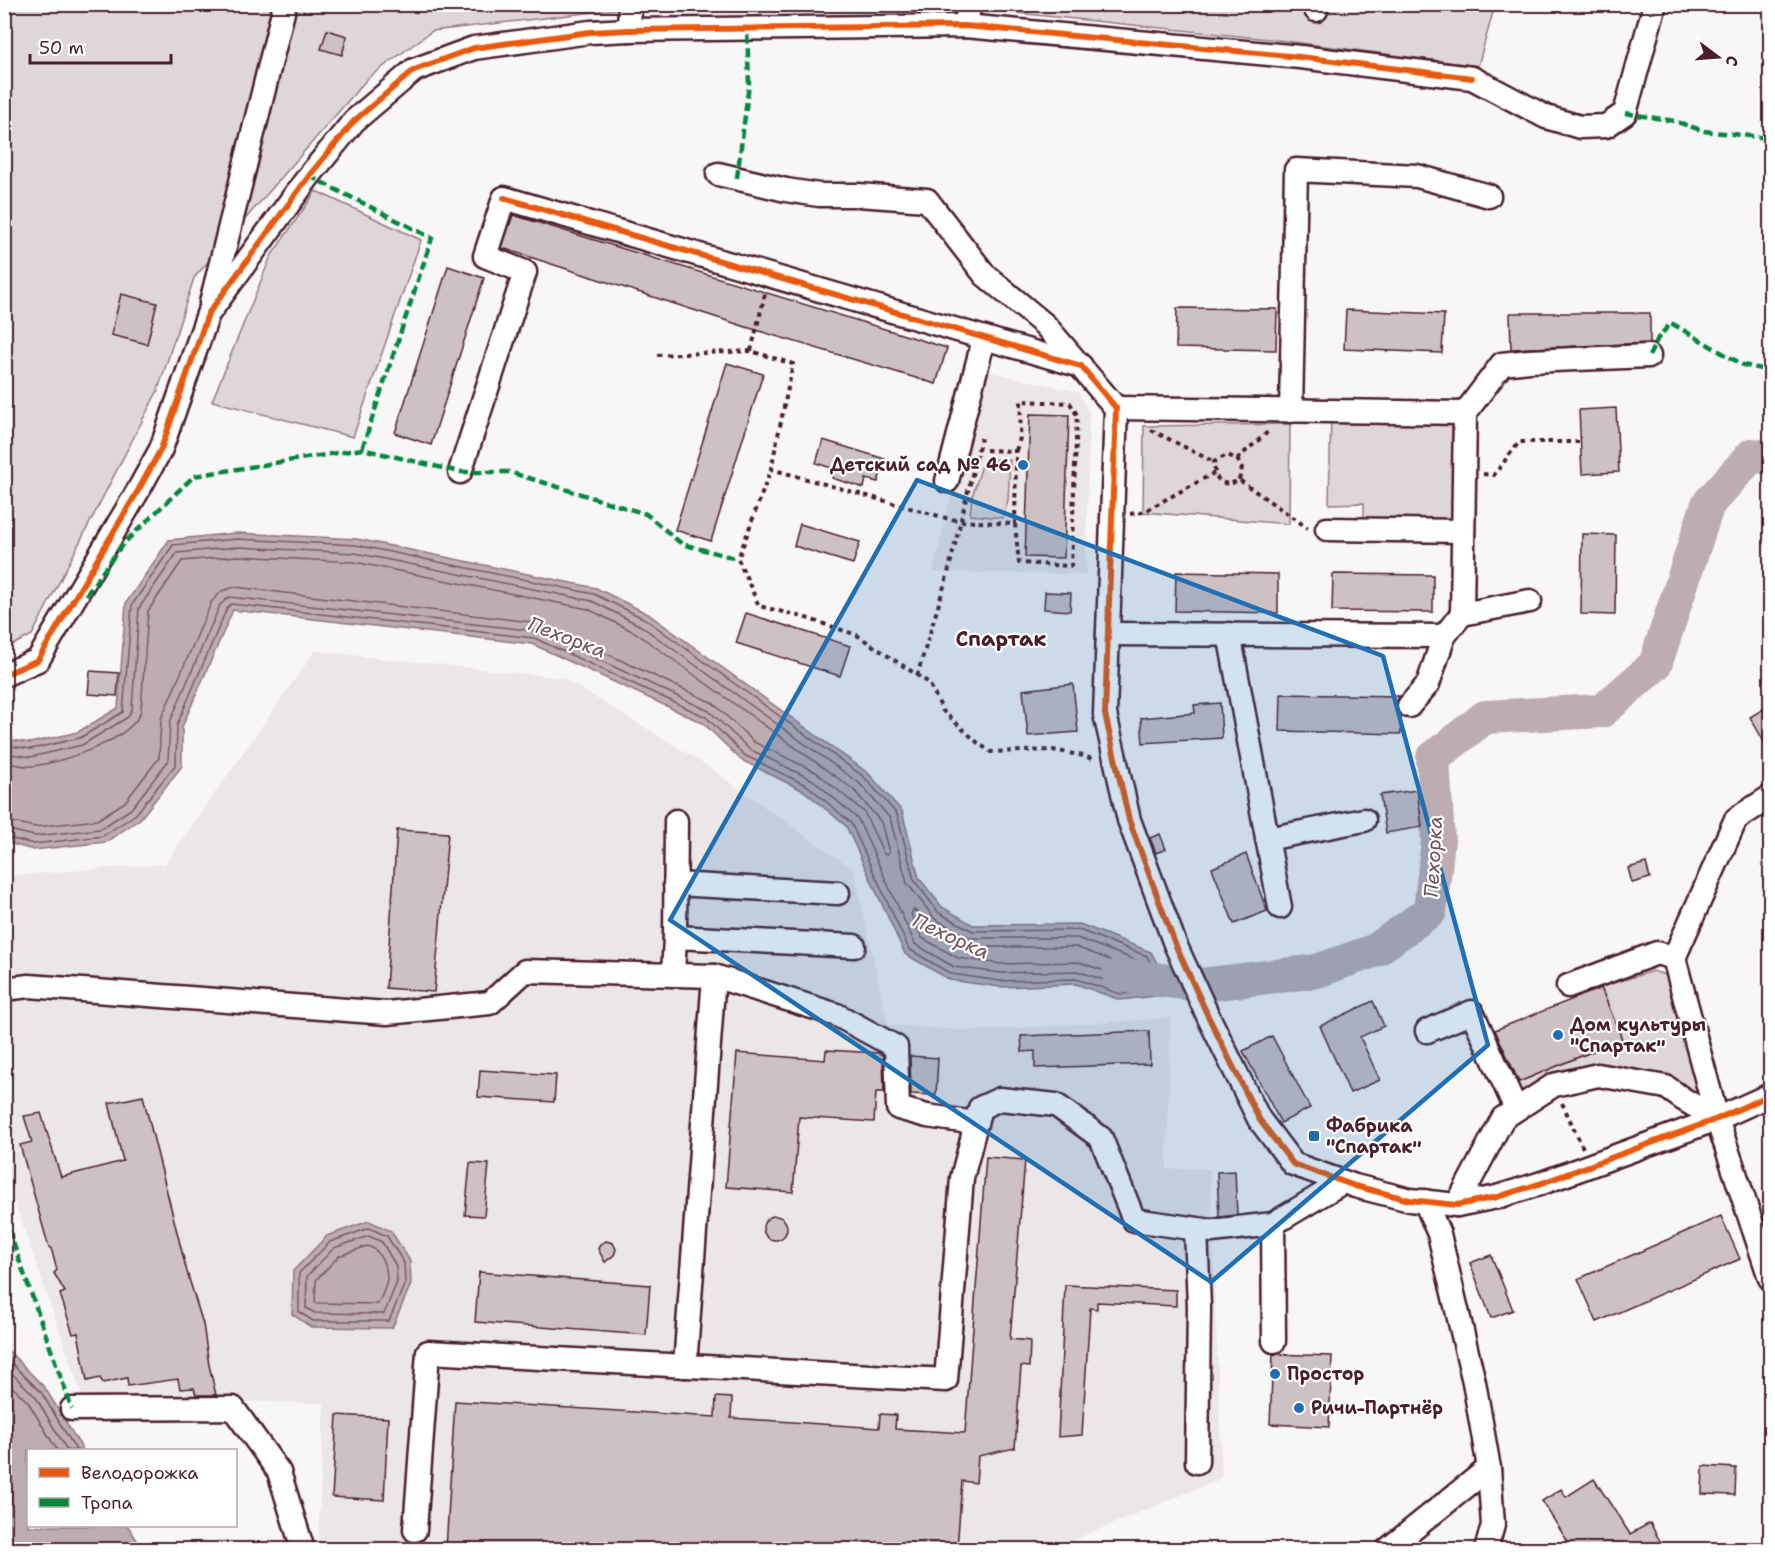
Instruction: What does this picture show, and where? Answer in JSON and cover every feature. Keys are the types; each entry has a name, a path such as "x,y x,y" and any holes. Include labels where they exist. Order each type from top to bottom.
{"street":[{"path":"4,675 38,660 161,449 208,314 285,4"},
{"path":"629,30 630,4"},
{"path":"208,314 309,176 354,121 414,70 474,48 590,32 967,15 1472,78 1546,117 1580,127 1606,126 1625,113 1655,4"},
{"path":"1291,411 1296,170 1417,176 1489,196"},
{"path":"718,174 786,190 819,195 858,195 927,200 985,275 1045,325 1081,366 1116,417 1105,714 1129,820 1174,945 1259,1119 1293,1164 1343,1182 1410,1200 1457,1205 1497,1197 1591,1165 1717,1119 1770,1095"},
{"path":"460,472 525,272 485,256 504,198 1081,366"},
{"path":"947,481 984,338"},
{"path":"1409,706 1428,684 1444,636 1462,614 1465,413 1502,364 1649,356"},
{"path":"1116,417 1291,411 1465,413"},
{"path":"1327,529 1463,531"},
{"path":"1462,614 1530,601"},
{"path":"1108,634 1444,636"},
{"path":"1228,634 1280,907"},
{"path":"1770,797 1736,819 1674,958 1717,1119 1770,1278"},
{"path":"1267,839 1364,820"},
{"path":"674,975 676,821"},
{"path":"675,884 838,893"},
{"path":"675,937 854,946"},
{"path":"1568,986 1657,953 1674,958"},
{"path":"4,989 29,986 387,1013 490,1003 525,971 714,976 837,1015 896,1047 898,1108 927,1116 976,1123"},
{"path":"685,1366 714,976"},
{"path":"1427,1031 1472,1012 1516,1109"},
{"path":"1457,1205 1503,1118 1554,1085 1598,1075 1666,1087 1717,1119"},
{"path":"415,1530 428,1352 946,1380 962,1178 980,1108 1000,1099 1056,1105 1101,1138 1134,1220 1212,1231 1273,1224 1343,1182"},
{"path":"1425,1201 1439,1234 1474,1382 1489,1468 1493,1525 1486,1550"},
{"path":"1273,1224 1274,1341"},
{"path":"1196,1228 1199,1307 1197,1462"},
{"path":"72,1409 233,1408 279,1473 303,1550"},
{"path":"1387,1550 1489,1468"}],"path":[{"path":"752,351 769,275"},
{"path":"657,355 752,351 793,364 771,469 738,559 759,606 803,617 857,635 929,683 943,711 978,744 991,752 1053,750 1084,756 1103,764 1120,778"},
{"path":"1021,401 1070,403 1077,415 1071,566 1019,563 1015,524 1016,450 1020,438 1021,401"},
{"path":"1237,459 1291,411"},
{"path":"1116,417 1144,426 1214,462"},
{"path":"918,676 948,573 983,430"},
{"path":"1464,474 1494,475 1519,442 1580,442"},
{"path":"986,450 1016,450"},
{"path":"1227,455 1237,459 1242,468 1239,480 1233,483 1218,480 1214,472 1214,462 1227,455"},
{"path":"771,469 961,521 1015,524"},
{"path":"1143,512 1214,472"},
{"path":"1239,480 1306,527 1327,529"},
{"path":"1554,1085 1591,1165"}],"highlighted area":[{"path":"917,480 1383,656 1488,1045 1211,1282 670,920"}],"shaded area":[{"path":"5,5 1495,5 1478,66 1278,40 969,8 629,8 432,31 368,78 194,278 158,390 32,635 5,649"},
{"path":"316,191 421,240 353,437 212,401 271,256"},
{"name":"Детский сад № 46","path":"981,370 1078,392 1089,413 1086,574 933,572"},
{"path":"1331,411 1465,413 1463,531 1364,530 1364,503 1329,504"},
{"path":"1290,424 1289,524 1143,512 1144,426"},
{"path":"984,459 1010,460 1008,500 1003,518 970,515 972,497"},
{"path":"315,651 563,678 695,758 854,870 888,1025 975,1031 1170,1018 1167,1169 1210,1169 1222,1478 1052,1549 318,1549 324,1403 83,1398 5,1174 4,876 165,864"},
{"path":"1653,971 1680,980 1709,1088 1683,1099 1598,1075 1525,1104 1516,1083 1622,1039 1601,987"}],"water":[{"path":"236,533 357,539 596,588 648,614 868,773 902,811 919,878 942,907 973,925 1080,924 1151,952 1174,994 1120,1000 1076,984 1000,987 950,980 905,954 846,826 804,791 741,760 703,723 532,644 233,610 182,727 182,766 140,819 106,842 33,850 5,842 5,739 30,743 78,732 118,708 126,603 169,540"},
{"path":"369,1221 391,1231 410,1261 411,1284 392,1328 311,1327 292,1314 293,1271 327,1236"},
{"path":"5,1347 45,1388 82,1449 27,1449 27,1527 129,1527 140,1545 140,1549 5,1549"}],"building":[{"path":"327,30 347,36 342,55 321,49"},
{"path":"513,215 947,348 936,384 746,327 502,248"},
{"path":"448,266 484,278 431,445 395,433"},
{"path":"121,294 157,303 147,344 111,335"},
{"path":"1177,308 1277,309 1276,350 1176,348"},
{"path":"1346,310 1444,314 1442,353 1344,349"},
{"path":"1510,313 1650,313 1650,343 1511,349"},
{"path":"727,363 763,374 711,541 675,530"},
{"path":"1616,408 1619,472 1582,474 1579,410"},
{"path":"1030,414 1069,415 1064,558 1025,557"},
{"path":"823,440 885,459 878,482 866,479 864,488 832,478 835,469 816,463"},
{"path":"800,524 860,542 853,564 794,546"},
{"path":"1582,534 1616,535 1615,615 1581,614"},
{"path":"1176,572 1278,574 1278,613 1175,611"},
{"path":"1333,574 1433,575 1433,612 1332,611"},
{"path":"1045,592 1071,593 1070,611 1044,609"},
{"path":"746,613 850,646 840,676 736,643"},
{"path":"90,671 119,673 117,696 88,694"},
{"path":"1073,684 1078,732 1028,736 1023,690"},
{"path":"1281,694 1399,696 1396,704 1401,717 1401,734 1280,731"},
{"path":"1220,703 1222,738 1143,743 1141,718 1195,713 1194,705"},
{"path":"1770,705 1770,752 1750,717"},
{"path":"1417,790 1422,827 1386,833 1380,795"},
{"path":"397,830 448,833 434,992 386,988"},
{"path":"1160,834 1166,849 1156,853 1150,838"},
{"path":"1246,854 1267,911 1234,924 1212,868"},
{"path":"1646,863 1650,878 1632,883 1628,868"},
{"name":"Дом культуры \"Спартак\"","path":"1601,988 1622,1039 1519,1082 1495,1030"},
{"path":"1373,1001 1384,1026 1360,1037 1380,1080 1350,1093 1320,1026"},
{"path":"1149,1031 1150,1064 1035,1068 1035,1051 1022,1052 1021,1036"},
{"path":"1272,1036 1310,1108 1281,1123 1243,1051"},
{"path":"826,1050 883,1055 884,1092 876,1092 874,1122 799,1117 793,1192 726,1187 737,1053 825,1060"},
{"path":"910,1056 938,1058 936,1095 911,1094"},
{"path":"480,1070 556,1075 554,1102 478,1097"},
{"path":"143,1096 187,1272 203,1324 216,1395 196,1395 194,1388 180,1389 178,1379 128,1386 127,1378 103,1383 100,1378 87,1381 78,1333 73,1334 60,1294 65,1292 54,1273 57,1270 20,1145 32,1142 24,1116 41,1113 61,1177 123,1161 109,1103"},
{"path":"986,1157 1025,1160 1010,1339 1030,1341 1029,1367 1021,1366 1015,1448 978,1456 976,1483 962,1481 957,1550 446,1550 455,1401 715,1417 716,1397 732,1398 731,1418 879,1428 880,1414 896,1415 895,1429 965,1433"},
{"path":"470,1163 489,1164 484,1216 465,1215"},
{"path":"1235,1171 1237,1215 1219,1217 1217,1172"},
{"path":"775,1216 783,1220 787,1228 783,1236 775,1240 767,1236 763,1228 767,1220"},
{"path":"1721,1216 1740,1259 1597,1322 1578,1279"},
{"path":"606,1241 613,1243 616,1249 614,1255 605,1262 598,1249 600,1244"},
{"path":"1491,1255 1513,1310 1491,1318 1470,1263"},
{"path":"479,1272 650,1285 646,1335 475,1322"},
{"path":"1065,1285 1176,1290 1176,1306 1097,1302 1097,1309 1090,1308 1082,1435 1058,1437"},
{"path":"1273,1354 1332,1356 1329,1427 1270,1424"},
{"path":"337,1415 388,1418 384,1500 332,1497"},
{"path":"1703,1466 1736,1468 1735,1495 1702,1494"},
{"path":"1594,1479 1630,1534 1650,1523 1665,1550 1573,1550 1542,1501 1561,1489 1566,1497"}],"waterway":[{"name":"Пехорка","path":"1119,975 1202,985 1317,971 1376,950 1430,911 1438,841 1433,758 1485,717 1602,711 1655,665 1708,504 1752,455 1770,458"}],"marked path":[{"path":"737,178 749,84 747,28"},
{"path":"1625,113 1674,121 1704,131 1770,138"},
{"path":"309,176 432,238 362,449"},
{"path":"1649,356 1658,338 1671,323 1743,365 1770,371"},
{"path":"86,595 122,545 194,476 362,449 460,472 509,472 646,514 682,544 738,559"},
{"path":"4,1217 72,1409"}],"cycle path":[{"path":"4,675 38,660 139,489 161,449 208,314 309,176 354,121 414,70 474,48 590,32 965,26 1300,57 1472,78"},
{"path":"504,198 1081,366 1116,408 1105,714 1129,820 1175,944 1208,1016 1259,1119 1293,1164 1355,1186 1410,1200 1457,1205 1497,1197 1542,1183 1717,1119 1770,1095"}],"place":[{"name":"Детский сад № 46","path":"1023,465"},
{"name":"Дом культуры \"Спартак\"","path":"1558,1035"},
{"name":"Фабрика \"Спартак\"","path":"1314,1136"},
{"name":"Простор","path":"1275,1374"},
{"name":"Ричи-Партнёр","path":"1299,1408"}],"district":[{"name":"Спартак","path":"1001,639"}]}
